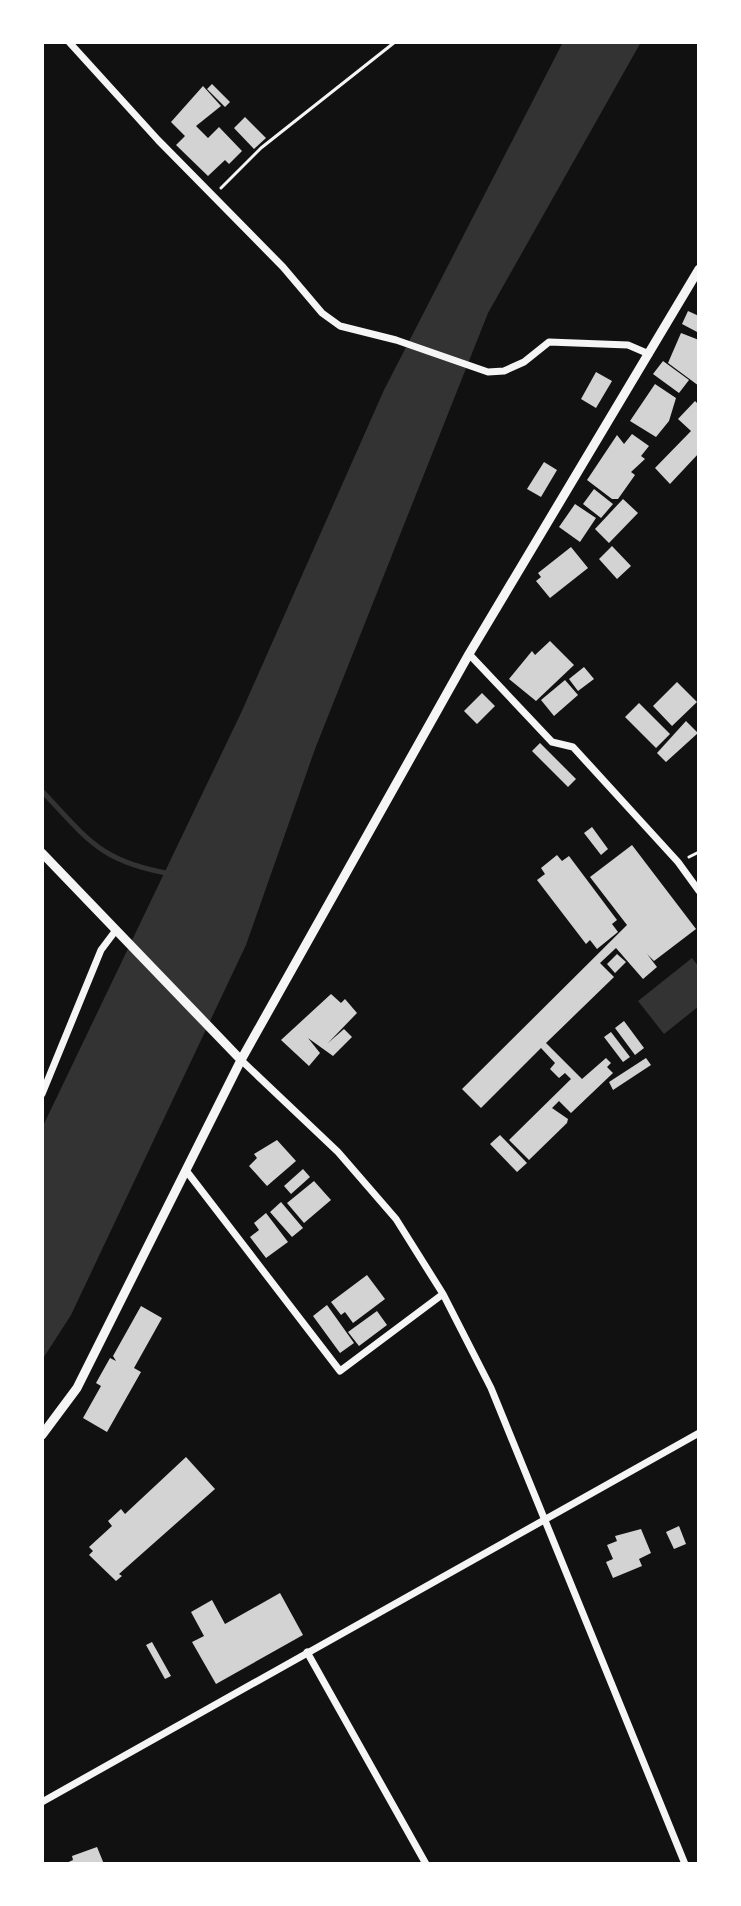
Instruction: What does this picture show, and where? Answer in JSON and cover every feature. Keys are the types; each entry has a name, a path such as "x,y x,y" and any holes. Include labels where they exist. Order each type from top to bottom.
{"street":[{"path":"69,42 322,313 340,326 396,340 488,372 504,371 524,362 549,342 628,345 649,354"},
{"path":"42,1435 77,1388 188,1173 241,1060 469,654 699,269"},
{"path":"469,654 552,742 573,747 678,862 699,891"},
{"path":"42,853 241,1060 338,1152 396,1219 443,1294 491,1388 685,1864"},
{"path":"42,1094 101,950 116,930"},
{"path":"188,1173 340,1371 443,1294"},
{"path":"42,1802 699,1433"},
{"path":"307,1652 426,1864"}],"path":[{"path":"214,195 261,148 395,42"}],"shaded area":[{"path":"563,42 641,42 488,313 315,749 246,945 71,1315 42,1360 42,1128 241,713 384,390"},
{"path":"692,958 699,967 699,1006 664,1034 638,1001"}],"building":[{"path":"212,84 230,102 225,107 207,89"},
{"path":"203,86 221,106 196,126 208,138 219,127 242,151 229,164 225,160 208,176 176,145 185,136 171,122"},
{"path":"245,117 266,138 254,149 234,128"},
{"path":"688,311 699,316 699,333 682,324"},
{"path":"681,333 699,340 699,386 668,363"},
{"path":"663,361 689,380 679,393 653,374"},
{"path":"596,372 612,381 596,408 581,399"},
{"path":"655,384 676,398 669,421 656,437 630,421"},
{"path":"695,401 699,405 699,453 670,484 655,468 691,431 678,419"},
{"path":"632,434 649,446 641,456 645,459 631,472 635,475 618,499 612,499 587,480 617,435 624,444"},
{"path":"544,462 557,470 541,497 527,489"},
{"path":"594,489 613,504 601,518 583,504"},
{"path":"623,499 638,513 609,543 595,529"},
{"path":"575,504 596,518 580,542 559,527"},
{"path":"612,546 631,566 617,579 599,559"},
{"path":"571,547 588,568 550,598 536,581 541,577 538,573"},
{"path":"550,641 574,665 536,701 509,679 532,651 535,655"},
{"path":"584,667 594,679 578,691 569,679"},
{"path":"565,680 578,695 554,716 541,700"},
{"path":"677,682 697,702 672,726 653,706"},
{"path":"482,693 495,706 477,724 464,711"},
{"path":"639,703 670,734 656,748 625,717"},
{"path":"686,721 698,733 666,762 657,753"},
{"path":"540,743 576,779 568,787 532,751"},
{"path":"592,827 608,849 601,855 584,833"},
{"path":"632,845 696,929 654,961 647,954 657,967 643,979 616,948 600,963 614,977 546,1043 582,1079 606,1058 611,1063 607,1067 613,1073 571,1113 559,1101 552,1108 568,1119 567,1123 529,1160 509,1140 571,1079 565,1073 559,1078 550,1069 555,1063 541,1048 481,1108 462,1089 627,925 590,877"},
{"path":"557,855 562,861 569,856 617,920 612,924 618,932 597,949 590,940 586,944 537,880 545,874 541,868"},
{"path":"617,954 626,962 615,973 607,964"},
{"path":"331,994 341,1003 345,999 357,1013 328,1043 344,1029 352,1037 333,1056 308,1038 320,1053 309,1066 281,1040"},
{"path":"624,1021 644,1048 635,1055 615,1028"},
{"path":"611,1032 630,1057 623,1062 604,1037"},
{"path":"646,1058 651,1065 613,1090 609,1082"},
{"path":"500,1135 527,1163 517,1172 490,1144"},
{"path":"277,1140 296,1161 267,1186 249,1166 257,1158 254,1154"},
{"path":"303,1169 310,1177 291,1194 284,1186"},
{"path":"314,1181 331,1200 304,1223 287,1203"},
{"path":"281,1202 303,1228 292,1237 270,1212"},
{"path":"266,1213 288,1242 266,1258 250,1237 259,1230 254,1223"},
{"path":"367,1275 385,1299 353,1323 345,1312 341,1315 331,1302"},
{"path":"327,1305 354,1343 340,1353 313,1316"},
{"path":"141,1306 162,1318 134,1368 141,1372 107,1432 83,1418 101,1386 96,1383 110,1358 116,1361 113,1356"},
{"path":"377,1311 387,1325 359,1346 348,1332"},
{"path":"186,1457 215,1489 119,1574 122,1576 116,1581 89,1555 93,1551 89,1547 112,1526 108,1521 121,1509 125,1514"},
{"path":"679,1526 686,1544 674,1549 666,1532"},
{"path":"641,1529 651,1553 639,1559 642,1566 613,1578 606,1562 613,1559 607,1545 617,1541 615,1536"},
{"path":"280,1593 303,1635 216,1684 192,1642 204,1636 191,1612 212,1600 225,1624"},
{"path":"152,1642 171,1676 165,1679 146,1645"},
{"path":"97,1847 104,1864 64,1864 73,1860 72,1856"}],"waterway":[{"path":"42,791 85,836 112,856 172,874"}]}
